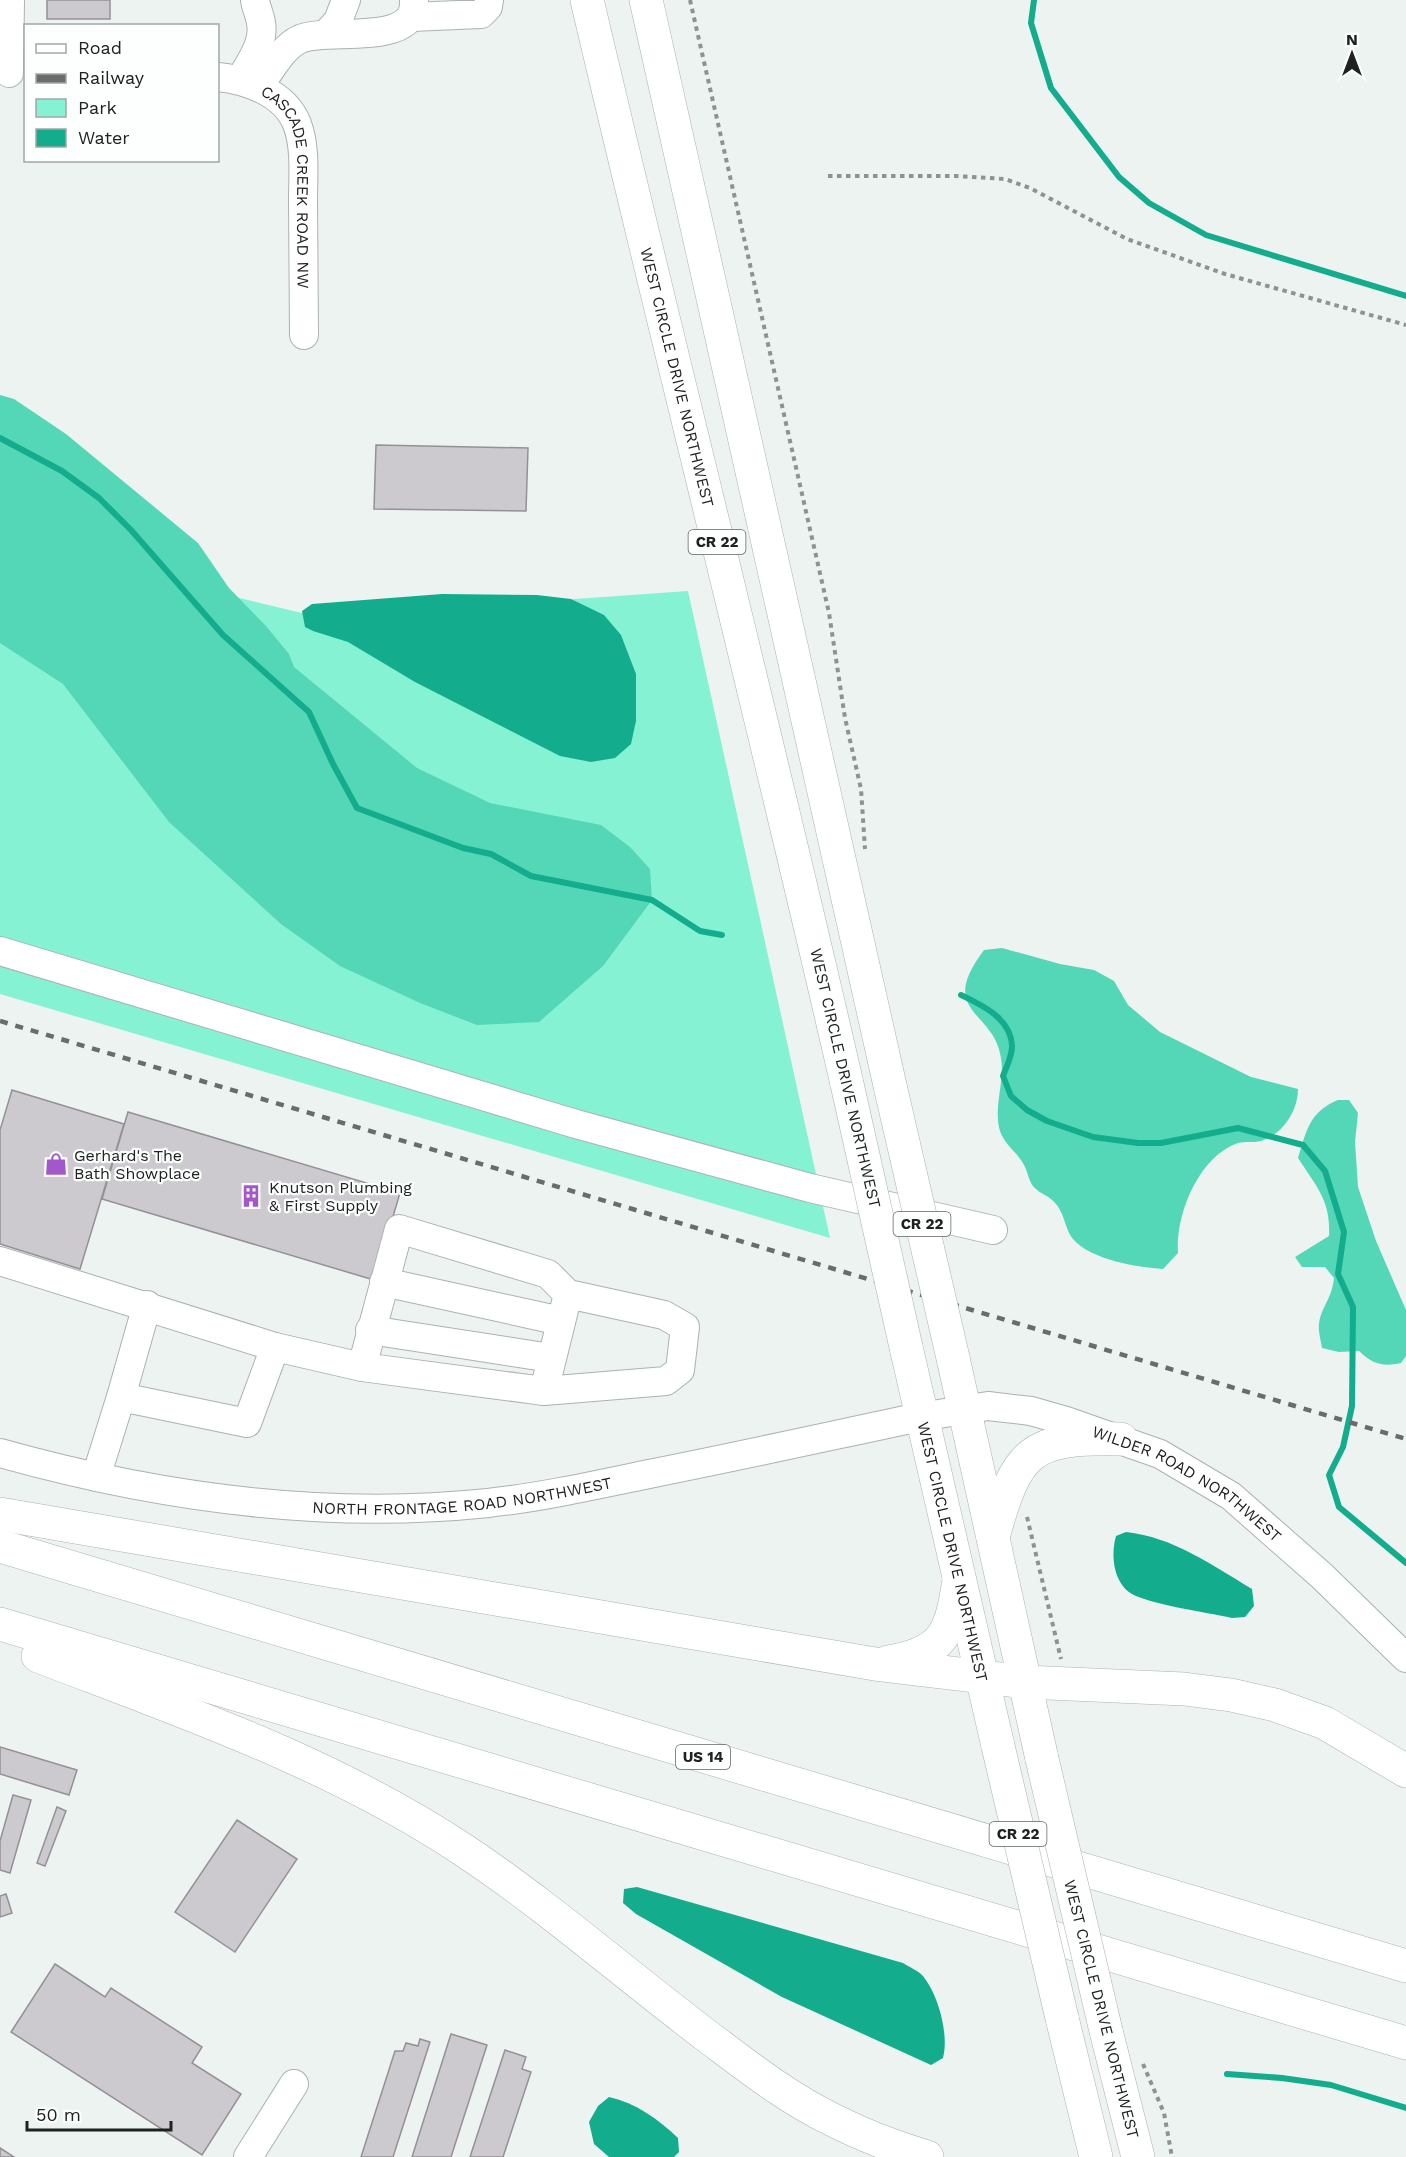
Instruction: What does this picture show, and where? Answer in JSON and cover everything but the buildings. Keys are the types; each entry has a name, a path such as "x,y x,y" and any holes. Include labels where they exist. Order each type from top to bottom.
{"main road":[{"name":"WEST CIRCLE DRIVE NORTHWEST","path":"587,0 670,351 811,920 920,1417 1096,2157"},
{"name":"WEST CIRCLE DRIVE NORTHWEST","path":"646,0 1042,1759 1138,2157"},
{"path":"992,1539 1007,1488 1026,1460 1038,1450 1066,1439 1121,1439"},
{"path":"0,1514 875,1664 1025,1682 1184,1689 1253,1699 1324,1724 1406,1770"},
{"name":"US 14","path":"0,1546 1406,1966"},
{"path":"875,1664 913,1658 935,1646 952,1614 958,1581"},
{"path":"0,1624 1406,2043"},
{"path":"0,1642 266,1745 396,1809 516,1887 778,2089 849,2128 927,2157"}],"street":[{"path":"10,0 11,73"},
{"path":"238,81 288,46 316,35 338,21 346,6 346,0"},
{"path":"257,10 280,36 290,38 382,32 402,26 412,8 481,14 488,7 489,0"},
{"path":"238,81 257,50 261,34 257,10"},
{"name":"CASCADE CREEK ROAD NW","path":"238,81 288,109 297,123 300,138 304,335"},
{"path":"0,951 576,1124 810,1188 993,1230"},
{"path":"362,1367 370,1329 399,1230 548,1274 564,1307 544,1391"},
{"path":"0,1261 147,1305 275,1347 362,1367 544,1391 666,1381 680,1370 684,1327 664,1315 564,1307 384,1282"},
{"path":"96,1477 147,1305"},
{"path":"370,1329 551,1358"},
{"path":"121,1397 247,1423 275,1347"},
{"name":"WILDER ROAD NORTHWEST","path":"920,1417 988,1406 1031,1411 1121,1439 1169,1458 1231,1496 1322,1576 1406,1658"},
{"name":"NORTH FRONTAGE ROAD NORTHWEST","path":"0,1453 96,1477 199,1495 274,1504 370,1507 452,1506 561,1492 920,1417"},
{"path":"248,2157 294,2084"}],"path":[{"path":"690,0 829,613 845,718 861,789 865,850"},
{"path":"828,176 956,176 1005,179 1030,188 1127,239 1225,274 1406,325"},
{"path":"1026,1514 1061,1658 1062,1684"},
{"path":"1140,2060 1164,2113 1172,2157"}],"green space":[{"path":"0,540 318,617 688,591 830,1238 0,994"}],"shaded area":[{"path":"0,395 14,399 66,434 198,543 229,588 266,626 289,654 294,667 417,768 490,803 601,825 630,847 650,869 652,900 603,966 539,1022 477,1025 420,1003 340,966 281,924 169,822 63,684 0,643"},
{"path":"1002,948 1060,964 1094,970 1114,981 1128,1005 1160,1032 1251,1077 1298,1089 1295,1105 1288,1121 1276,1133 1261,1141 1238,1143 1224,1150 1201,1173 1185,1205 1178,1238 1178,1253 1163,1269 1115,1261 1081,1246 1070,1235 1056,1203 1034,1187 1021,1161 1002,1136 998,1122 1002,1076 1001,1058 989,1029 972,1010 966,999 965,987 971,971 984,950"},
{"path":"1338,1100 1349,1100 1358,1113 1355,1142 1358,1187 1376,1241 1406,1310 1406,1356 1401,1363 1388,1365 1373,1362 1359,1351 1339,1352 1322,1348 1319,1324 1334,1278 1325,1267 1302,1267 1295,1257 1329,1236 1325,1203 1298,1158 1310,1123 1321,1110"}],"water":[{"path":"442,594 537,595 571,599 604,615 621,635 636,674 636,721 631,744 615,758 591,762 560,756 415,682 348,642 305,627 302,611 312,604"},
{"path":"1126,1532 1160,1540 1192,1553 1252,1589 1254,1606 1245,1617 1232,1618 1146,1600 1129,1592 1118,1579 1114,1562 1116,1536"},
{"path":"637,1887 903,1963 921,1974 934,1994 944,2027 943,2058 931,2065 782,1997 636,1914 623,1903 624,1889"},
{"path":"609,2097 637,2108 663,2124 678,2138 679,2152 674,2157 609,2157 594,2144 589,2122 598,2106"}],"waterway":[{"path":"1034,0 1031,23 1051,88 1119,177 1149,203 1206,235 1406,296"},
{"path":"0,438 62,471 99,498 131,530 223,635 309,712 357,808 463,848 491,854 531,876 652,900 700,931 722,935"},
{"path":"961,995 994,1014 1006,1027 1012,1049 1003,1076 1011,1096 1027,1110 1047,1121 1093,1137 1138,1143 1161,1143 1238,1128 1303,1145 1325,1171 1344,1232 1338,1274 1353,1307 1352,1406 1343,1447 1329,1475 1339,1507 1406,1563"},
{"path":"1227,2074 1282,2078 1331,2085 1406,2108"}],"railway":[{"path":"0,1021 1406,1439"}],"place":[{"name":"Gerhard's The Bath Showplace","path":"56,1164"},
{"name":"Knutson Plumbing & First Supply","path":"251,1196"}]}
